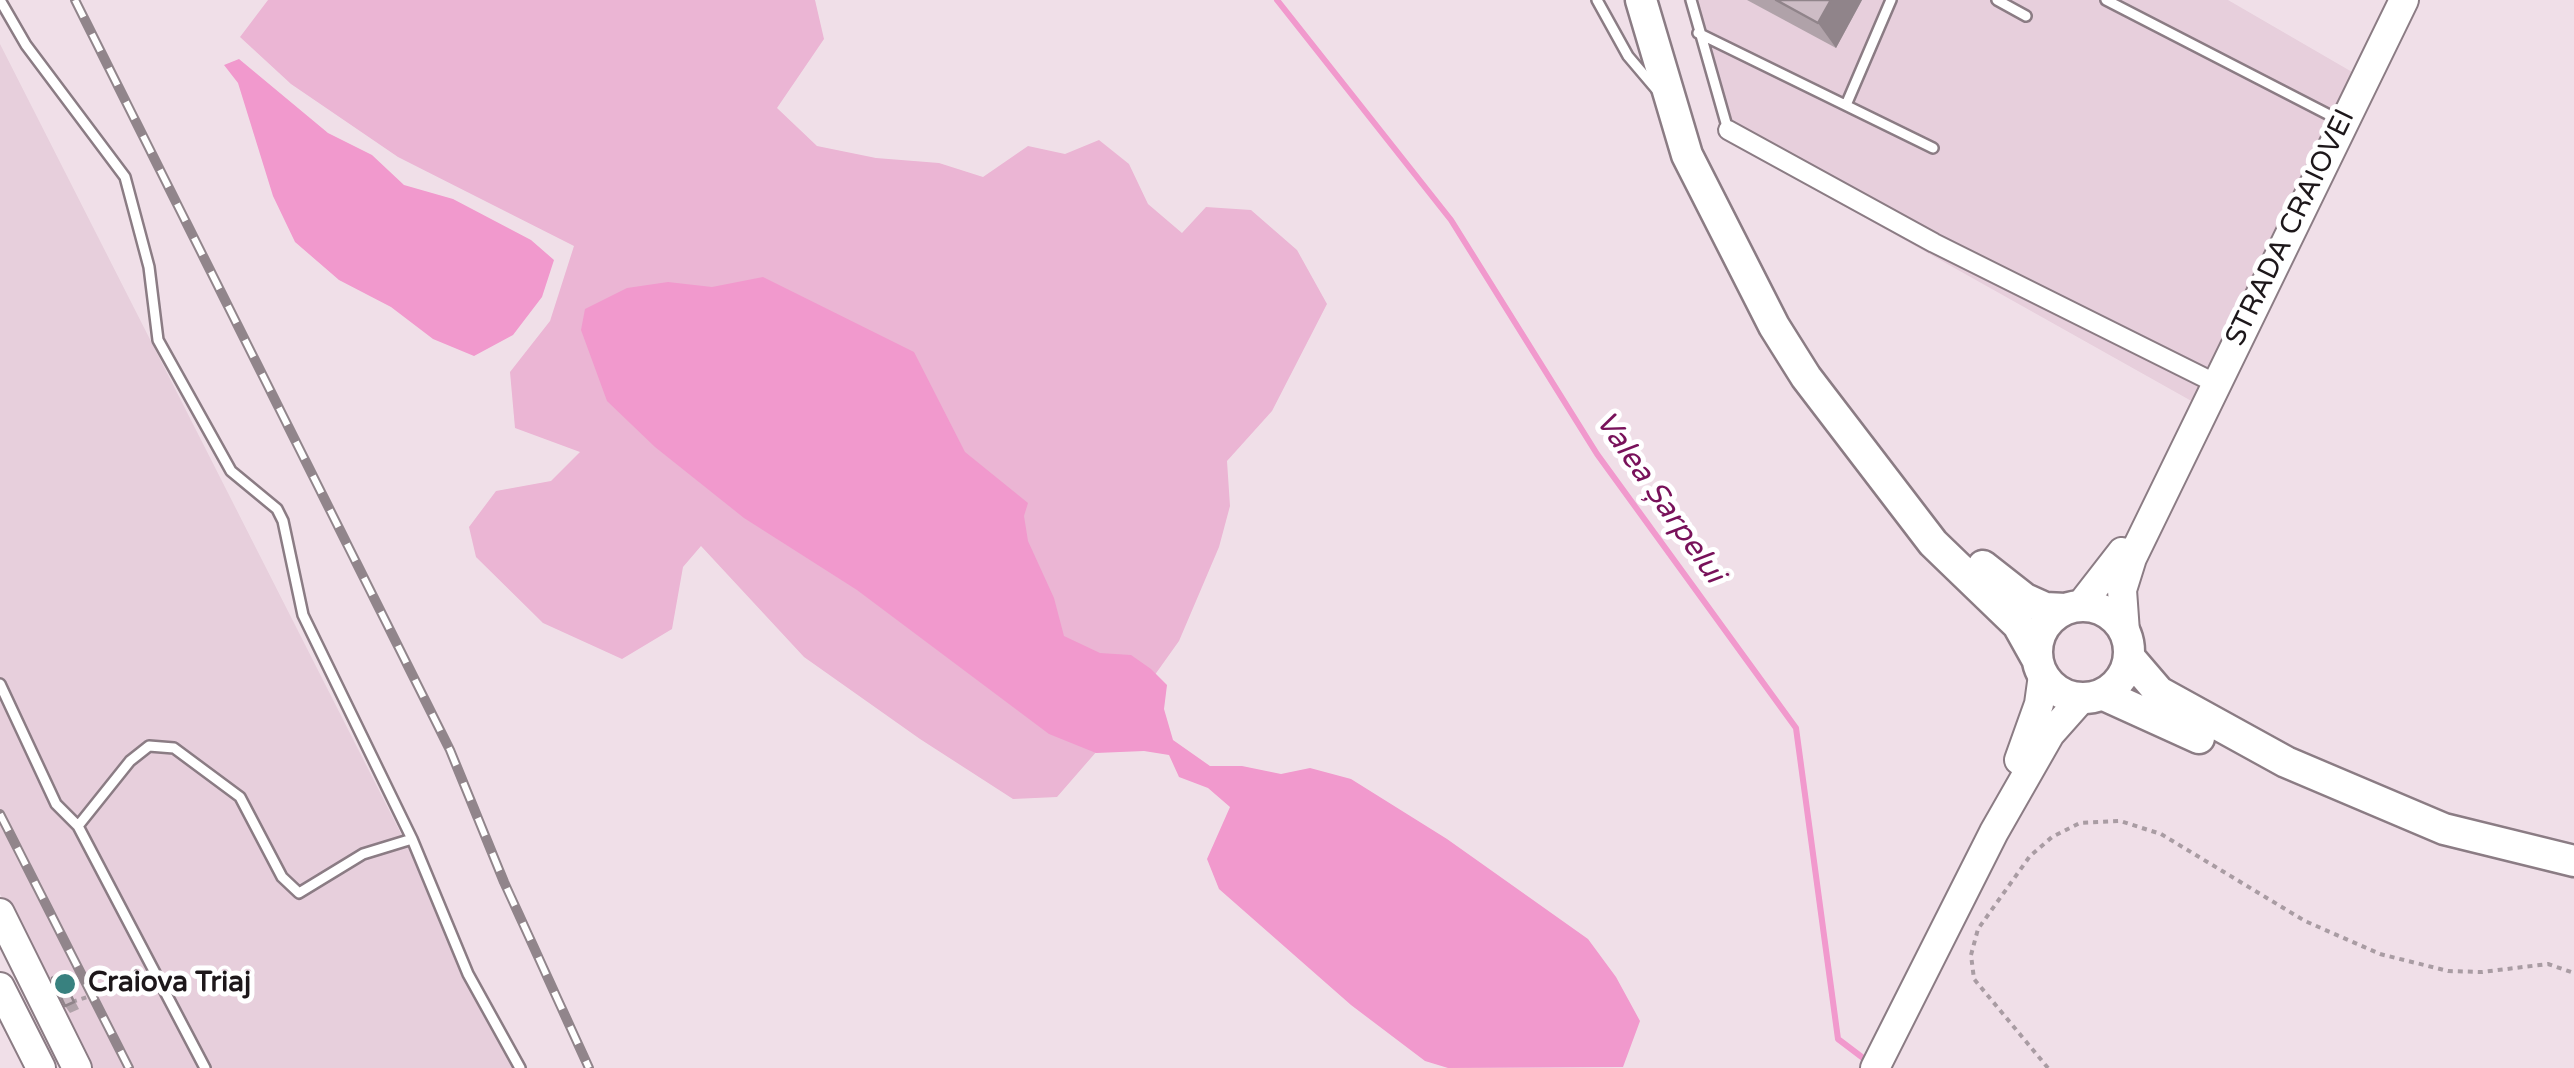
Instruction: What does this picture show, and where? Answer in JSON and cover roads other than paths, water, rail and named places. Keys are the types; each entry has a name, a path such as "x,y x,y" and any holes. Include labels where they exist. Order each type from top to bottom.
{"highway":[{"path":"1641,0 1674,113 1714,214 1774,326 1806,377 1933,543 2018,625 2040,667 2067,695 2092,696 2156,716 2249,765 2375,816 2444,828 2574,862"},
{"path":"1904,503 2025,599 2045,608 2098,608 2159,692 2235,737 2444,828"},
{"path":"2040,667 2043,629 2073,608"},
{"path":"2092,696 2125,672 2127,644"}],"main road":[{"name":"STRADA CRAIOVEI","path":"2180,456 2404,0"},
{"path":"2073,608 2112,569 2180,456"},
{"path":"2127,644 2121,614 2125,579 2180,456"},
{"path":"1994,832 2032,727 2040,667"},
{"path":"1876,1068 1994,832 2050,734 2092,696"},
{"path":"0,913 77,1068"},
{"path":"0,987 41,1068"}],"street":[{"path":"1728,130 1934,242 2215,383"}],"lane":[{"path":"0,0 26,45 125,177 149,268 158,340 231,471 277,509 283,521 303,615 412,839 468,974 520,1068"},
{"path":"1596,0 1628,56 1674,113"},
{"path":"1691,0 1728,130"},
{"path":"1846,105 1891,0"},
{"path":"1997,0 2026,16"},
{"path":"2106,0 2343,122"},
{"path":"1698,33 1933,148"},
{"path":"0,684 56,804 78,826 205,1068"},
{"path":"78,826 130,761 149,746 174,748 240,796 282,878 299,893 363,854 412,839"}],"waterway":[{"name":"Valea Șarpelui","path":"1277,0 1451,220 1597,454 1796,728 1838,1039 1871,1064"}],"railway":[{"path":"75,0 450,750 504,882 589,1068"},
{"path":"0,814 129,1068"}],"place":[{"name":"Craiova Triaj","path":"65,984"}]}
